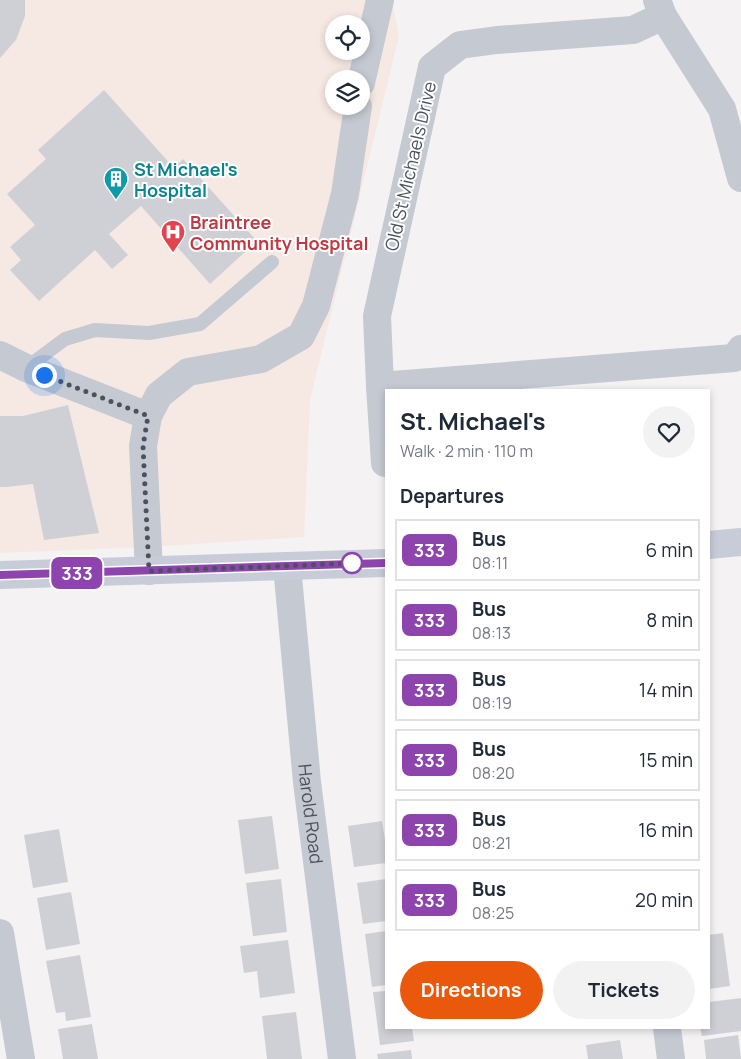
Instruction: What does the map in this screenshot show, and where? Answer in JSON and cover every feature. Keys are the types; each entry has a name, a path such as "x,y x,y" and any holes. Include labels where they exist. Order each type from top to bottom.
{"main road":[{"path":"710,545 741,542"},
{"path":"0,575 385,563"}],"street":[{"path":"364,70 380,0"},
{"name":"Old St Michaels Drive","path":"385,463 377,316 432,68 460,45 497,40 634,30 660,8 722,109 741,178"},
{"path":"149,571 143,446 148,416 159,395 188,372 261,360 301,336 316,306 345,194 357,115"},
{"path":"380,386 583,380 734,358 741,349"},
{"path":"0,355 26,368 148,416"},
{"name":"Harold Road","path":"286,566 307,782 342,1059"},
{"path":"0,933 21,1059"},
{"path":"667,1029 671,1059"}],"lane":[{"path":"26,368 65,339 95,330 149,333 200,324 272,262"}],"shaded area":[{"name":"Braintree Community Hospital","path":"0,0 392,0 399,36 310,400 304,537 147,547 0,553"}],"building":[{"path":"0,0 25,0 25,16 16,40 0,58"},
{"name":"St Michael's Hospital","path":"104,90 174,168 183,159 257,241 210,284 141,206 109,234 128,255 112,269 95,250 39,301 10,270 21,260 10,247 35,225 7,194 46,159 38,150"},
{"path":"68,405 99,533 44,540 33,484 0,487 0,416 23,416"},
{"path":"272,816 279,869 245,874 238,820"},
{"path":"382,821 385,840 385,863 354,867 348,826"},
{"path":"59,829 68,882 33,888 24,835"},
{"path":"281,879 287,932 253,936 246,883"},
{"path":"385,879 385,921 363,924 357,883"},
{"path":"71,892 80,944 46,950 37,898"},
{"path":"385,931 385,985 372,987 365,934"},
{"path":"723,933 730,986 710,989 710,935"},
{"path":"288,940 295,993 260,998 257,971 244,973 240,946"},
{"path":"80,955 91,1017 66,1021 65,1012 56,1013 46,961"},
{"path":"385,991 385,1029 412,1029 414,1041 380,1045 373,992"},
{"path":"741,998 741,1031 702,1036 700,1029 710,1029 710,1002"},
{"path":"296,1012 302,1059 267,1059 262,1016"},
{"path":"92,1024 98,1059 63,1059 58,1029"},
{"path":"738,1035 741,1059 706,1059 704,1040"},
{"path":"620,1040 623,1059 588,1059 586,1045"},
{"path":"411,1050 412,1059 378,1059 377,1054"}],"bus line":[{"name":"333","path":"0,575 385,563"}],"place":[{"name":"St Michael's Hospital","path":"116,200"},
{"name":"Braintree Community Hospital","path":"173,253"}],"route":[{"path":"44,375 148,416 143,446 149,571 352,563"}]}
